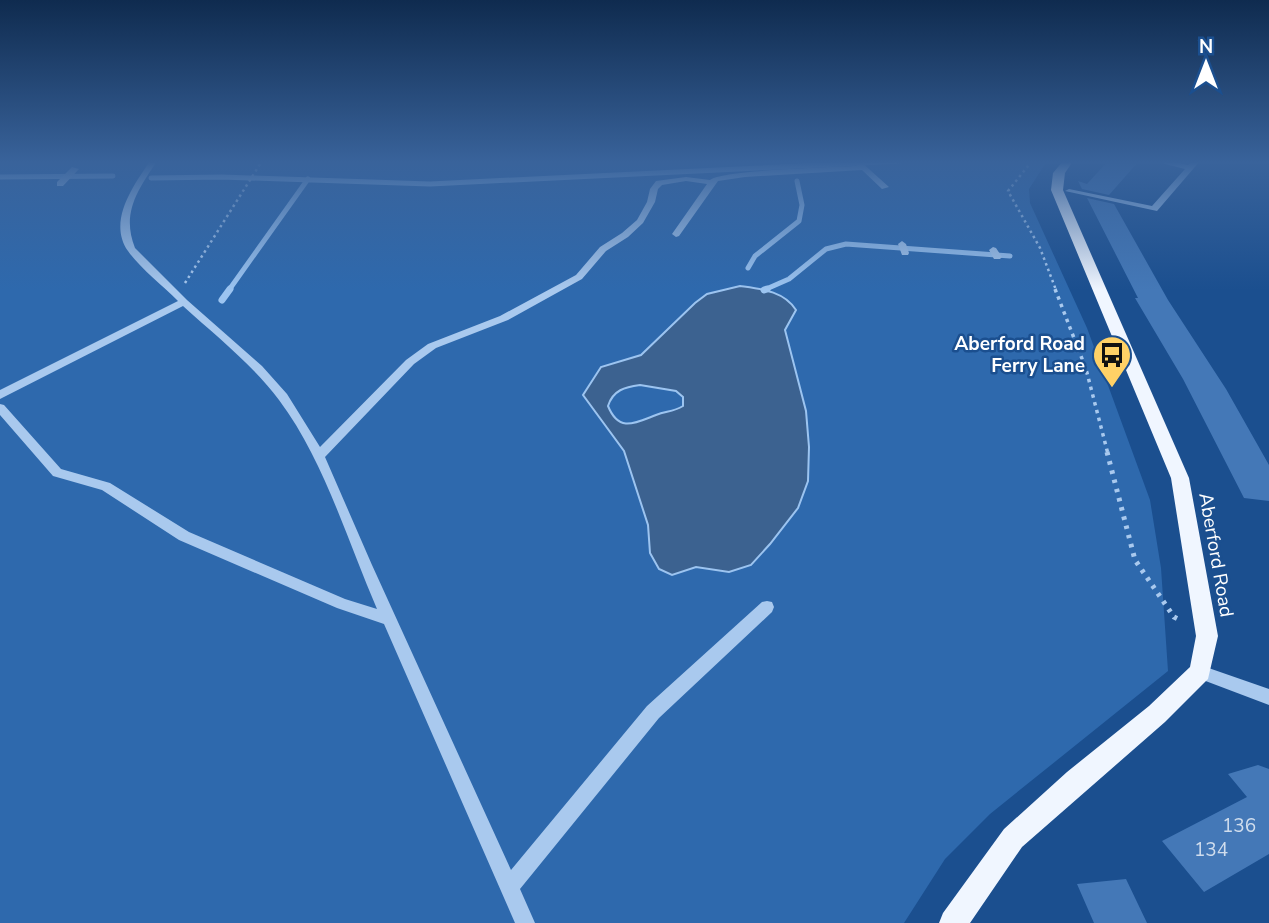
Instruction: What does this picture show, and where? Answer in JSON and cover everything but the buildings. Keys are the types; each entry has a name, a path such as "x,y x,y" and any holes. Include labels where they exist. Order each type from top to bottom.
{"main road":[{"name":"Aberford Road","path":"1063,204 1180,478 1208,636 1200,672"},
{"path":"953,923 1013,838 1157,714 1200,672"}],"street":[{"path":"127,204 124,216 126,239 131,249 184,302 258,369 283,397 303,427 525,923"},
{"path":"318,456 410,362 432,346 504,318 579,277 603,249 625,236 640,221 650,204"},
{"path":"676,234 698,204"},
{"path":"0,408 57,473 106,486 184,537 342,604 389,620"},
{"path":"509,887 653,712 767,607"},
{"path":"1200,672 1269,696"}],"lane":[{"path":"1131,204 1154,209 1158,204"},
{"path":"0,395 184,302"}],"path":[{"path":"1015,204 1040,248 1086,369 1135,560 1174,617 1208,636"}],"shaded area":[{"path":"0,204 1030,204 1087,328 1150,500 1161,568 1168,671 990,814 945,859 904,923 0,923"},
{"path":"740,286 756,288 779,295 796,310 785,330 806,411 808,481 798,508 751,565 729,572 696,567 672,575 659,569 650,553 648,525 624,451 583,395 601,367 641,355 707,294","holes":["640,385 676,391 683,397 683,406 634,423 617,420 608,406 616,393 629,387"]}],"waterway":[{"path":"229,290 290,204"},
{"path":"748,268 755,256 799,221 802,204"},
{"path":"767,289 764,290 789,279 826,249 846,244 1010,256"},
{"path":"222,300 230,289"}],"place":[{"name":"Aberford Road Ferry Lane","path":"1112,389"}]}
